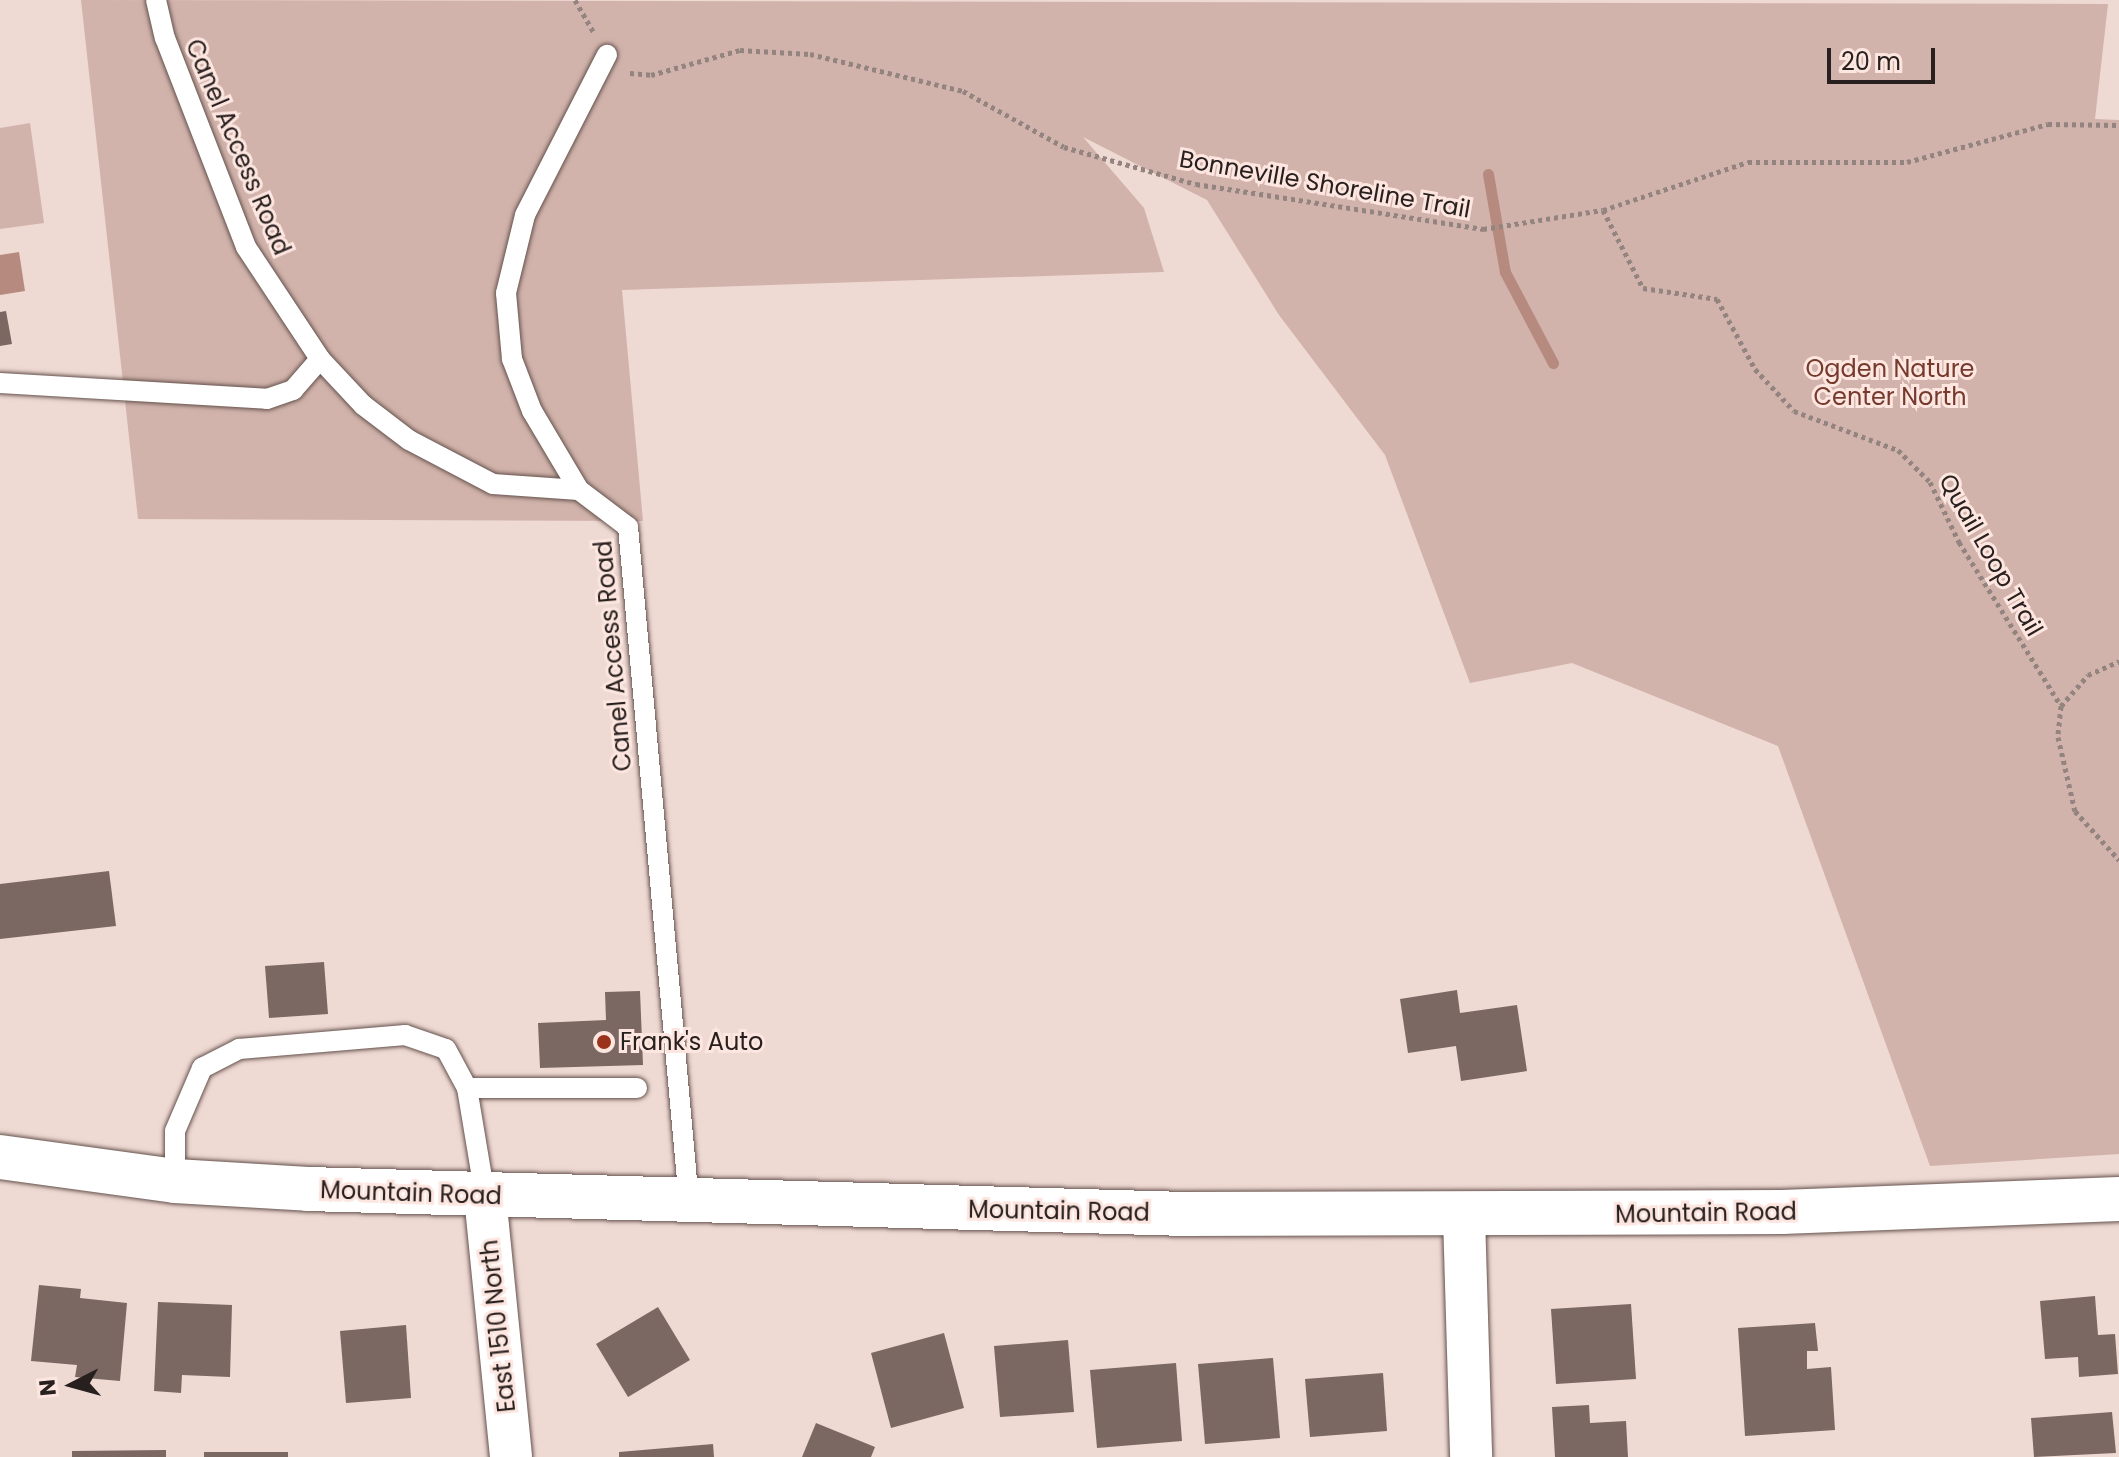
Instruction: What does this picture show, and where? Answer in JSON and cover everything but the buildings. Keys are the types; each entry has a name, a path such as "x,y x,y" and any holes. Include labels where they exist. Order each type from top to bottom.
{"street":[{"name":"Mountain Road","path":"0,1157 175,1181 689,1203 1464,1216 1922,1209 2119,1199"},
{"name":"East 1510 North","path":"485,1196 511,1457"},
{"path":"1464,1216 1471,1457"}],"lane":[{"name":"Canel Access Road","path":"156,0 165,38 246,247 320,359 363,405 409,440 493,484 579,490 628,527 689,1203"},
{"path":"579,490 532,411 512,359 506,293 525,215 607,55"},
{"path":"0,383 267,399 293,390 320,359"},
{"path":"175,1181 175,1131 185,1099 202,1068 239,1049 405,1035 446,1049 467,1088 485,1196"},
{"path":"467,1088 637,1088"}],"path":[{"name":"Bonneville Shoreline Trail","path":"575,0 607,55 627,73 651,75 740,50 810,54 963,91 1064,147 1196,184 1483,229 1507,230 1603,210 1748,162 1907,162 2048,124 2119,125"},
{"name":"Quail Loop Trail","path":"1603,210 1643,288 1717,299 1755,369 1794,411 1898,450 1930,482 1959,542 2061,706"},
{"path":"2119,661 2088,675 2061,706 2058,737 2075,811 2119,860"}],"green space":[{"name":"Ogden Nature Center North","path":"81,0 2108,4 2095,119 2119,120 2119,1154 1930,1166 1778,746 1572,663 1470,683 1385,455 1279,315 1207,200 1083,137 1144,208 1164,272 622,290 643,521 138,519"},
{"path":"30,123 44,223 0,229 0,128"}],"shaded area":[{"path":"19,252 25,291 0,295 0,255"}],"waterway":[{"path":"1488,174 1505,272 1553,363"}],"place":[{"name":"Frank's Auto","path":"604,1042"}]}
